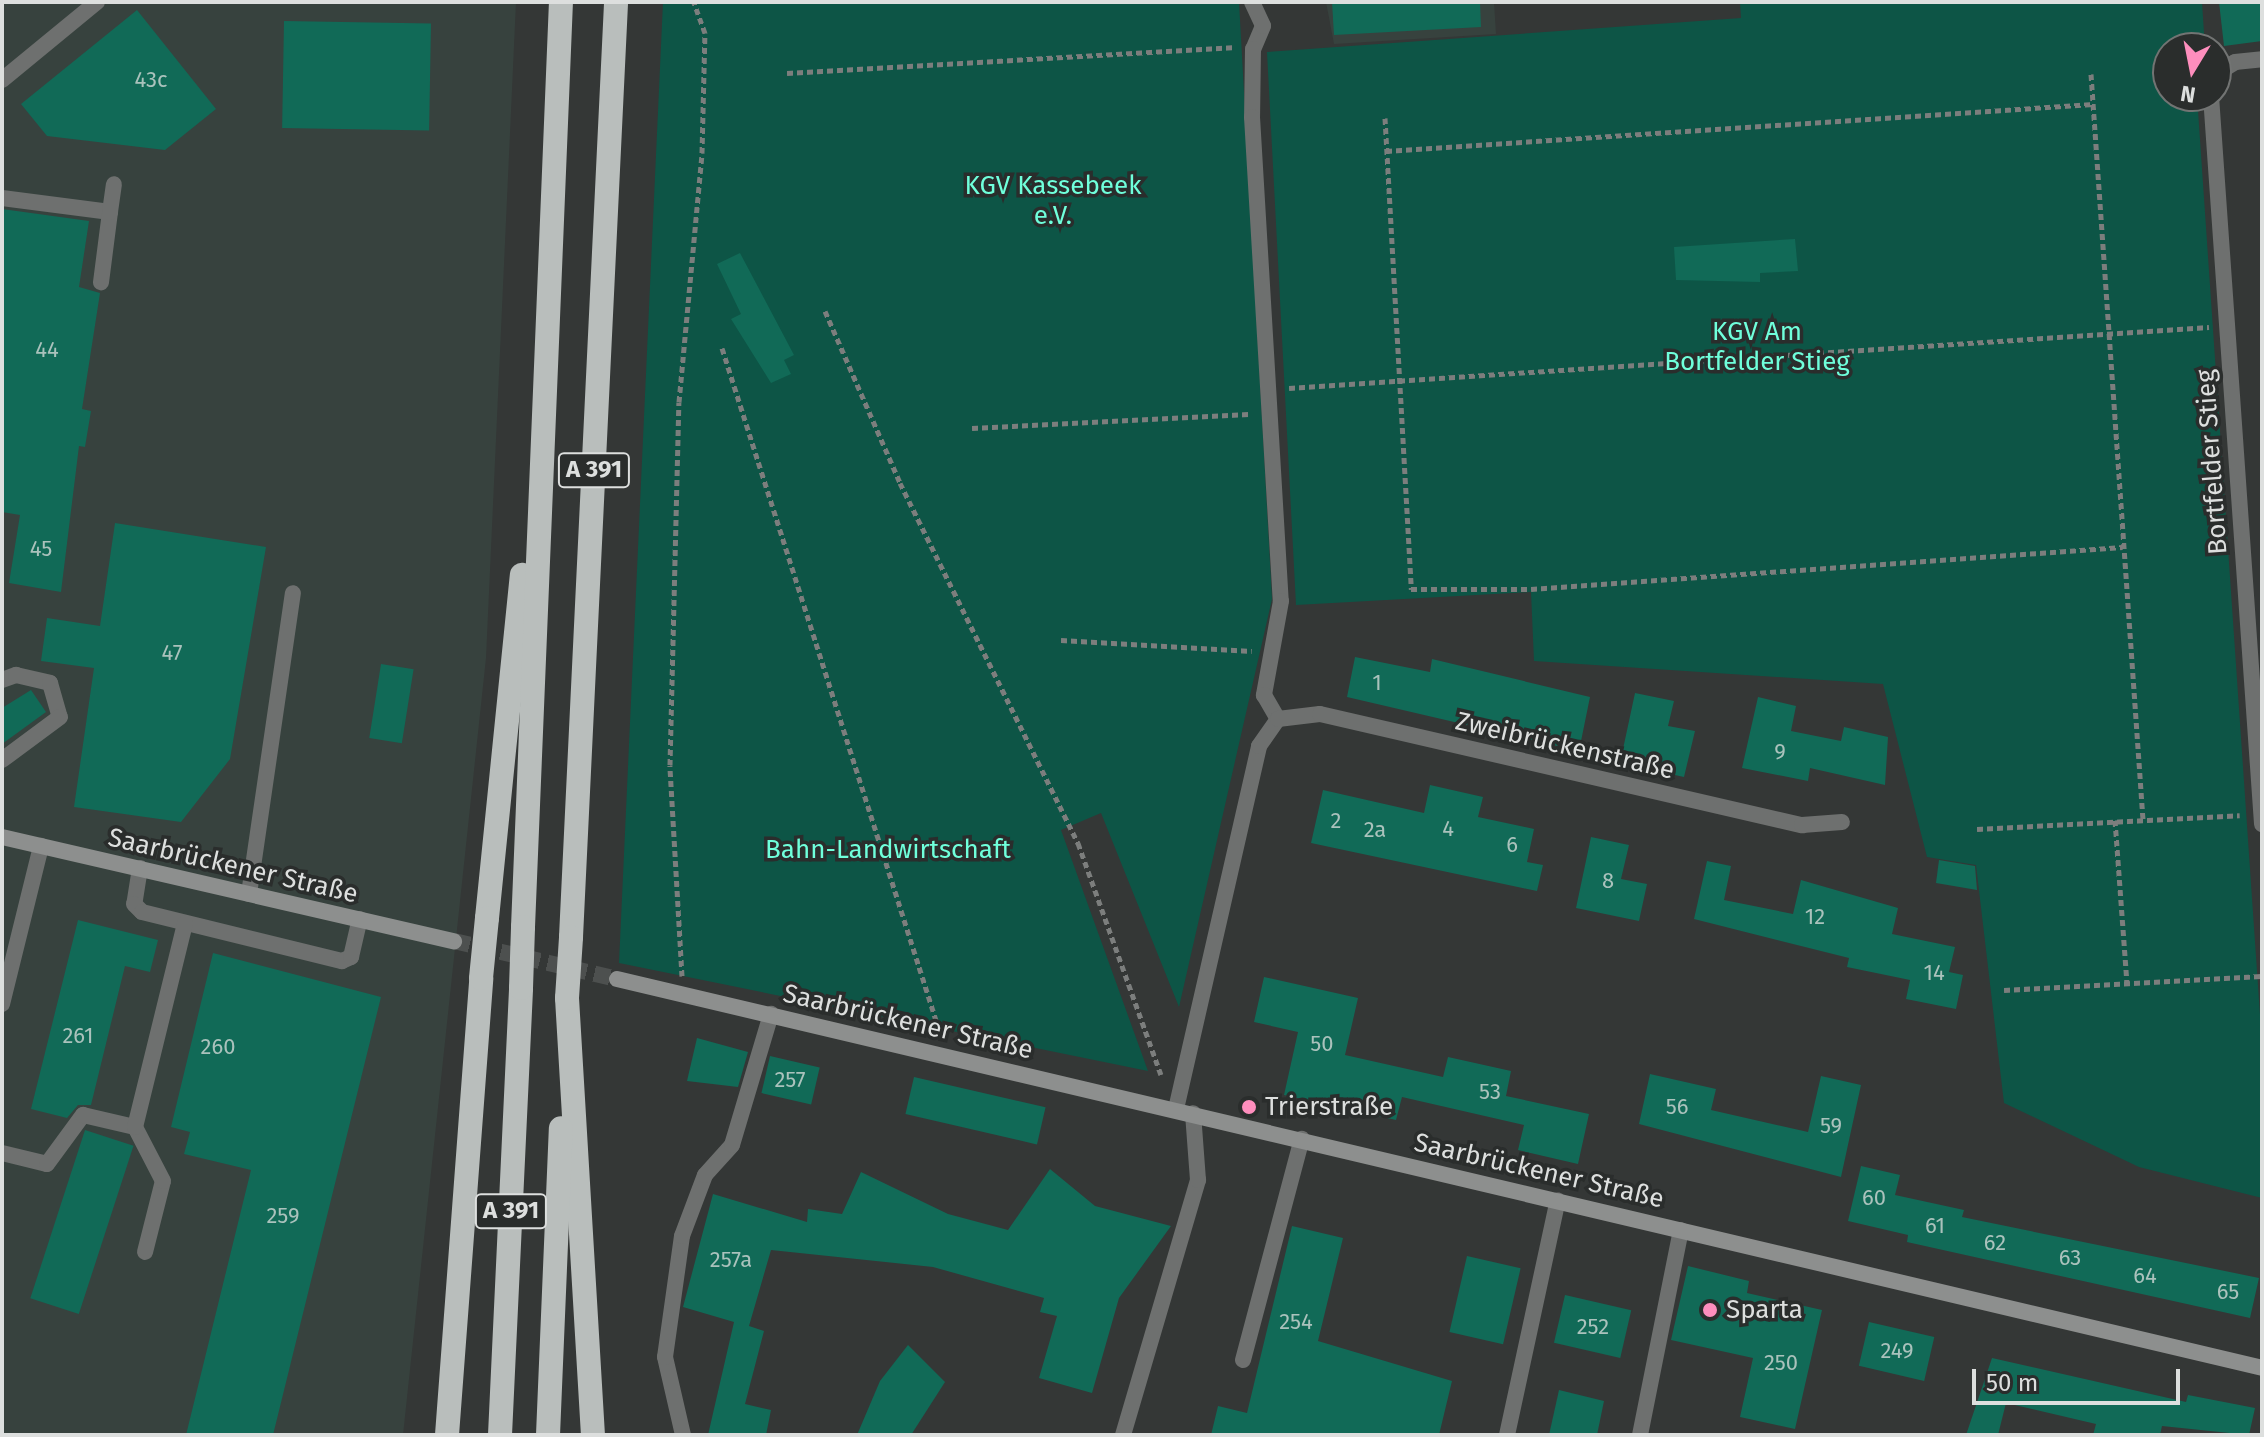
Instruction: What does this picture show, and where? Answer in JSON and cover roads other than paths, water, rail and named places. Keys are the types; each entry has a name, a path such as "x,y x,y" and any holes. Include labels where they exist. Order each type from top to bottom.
{"highway":[{"name":"A 391","path":"500,1435 561,2"},
{"name":"A 391","path":"548,1435 616,2"},
{"path":"447,1435 453,1299 481,978 546,342"},
{"path":"567,998 593,1435"},
{"path":"432,1435 453,1299"}],"street":[{"path":"2,80 97,2"},
{"path":"1123,1435 1198,1180 1184,1111 1259,746 1278,719 1264,695 1281,601 1253,49 1263,26 1252,2"},
{"path":"2232,64 2262,59"},
{"name":"Bortfelder Stieg","path":"2212,112 2262,824"},
{"path":"101,282 114,184"},
{"path":"2,198 110,212"},
{"path":"249,894 293,593"},
{"path":"2,680 16,675 50,683 60,717 2,760"},
{"name":"Zweibrückenstraße","path":"1278,719 1320,714 1802,825 1842,822"},
{"name":"Saarbrückener Straße","path":"2,837 454,941"},
{"path":"2,1004 41,846"},
{"path":"140,868 134,904 185,923 342,961 351,957 360,919"},
{"path":"145,1252 163,1181 135,1127 185,923"},
{"name":"Saarbrückener Straße","path":"617,979 2262,1368"},
{"path":"683,1435 665,1357 682,1236 705,1175 732,1145 771,1014"},
{"path":"2,1153 47,1164 83,1115 135,1127"},
{"path":"1243,1360 1302,1139"},
{"path":"1507,1435 1558,1200"},
{"path":"1640,1435 1681,1230"}],"tunnel":[{"path":"454,941 617,979"}],"place":[{"name":"Trierstraße","path":"1249,1107"},
{"name":"Sparta","path":"1710,1310"}],"park label":[{"name":"KGV Kassebeek e.V.","path":"1053,201"},
{"name":"KGV Am Bortfelder Stieg","path":"1757,347"},
{"name":"Bahn-Landwirtschaft","path":"888,850"}]}
